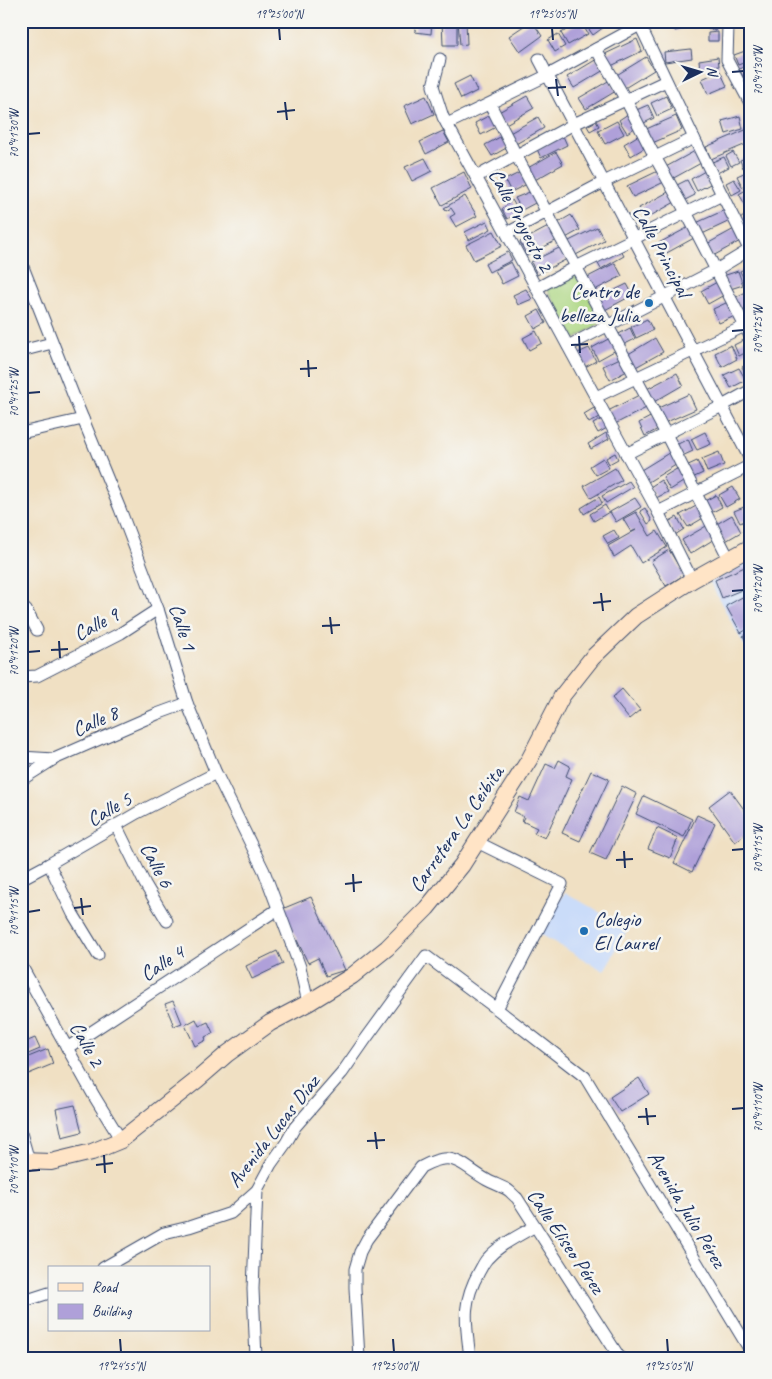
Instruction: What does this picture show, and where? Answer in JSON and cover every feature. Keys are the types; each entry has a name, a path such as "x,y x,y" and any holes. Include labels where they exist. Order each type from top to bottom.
{"street":[{"path":"729,21 727,60 751,105"},
{"path":"447,124 548,75 639,23 750,251 568,346"},
{"path":"596,49 626,100 716,270 748,325 751,338"},
{"name":"Calle Principal","path":"539,59 751,461"},
{"name":"Calle Proyecto 2","path":"440,60 433,86 443,117 658,512 692,580"},
{"path":"476,176 574,124 666,81"},
{"path":"490,104 666,434 729,559"},
{"path":"507,233 604,182 694,138"},
{"path":"537,288 722,195"},
{"name":"Calle 1","path":"22,269 120,509 158,609 187,703 216,773 264,871 300,967 308,1003"},
{"path":"596,397 748,325"},
{"path":"21,351 52,343"},
{"path":"626,454 751,390"},
{"path":"21,434 83,418"},
{"path":"658,512 751,465"},
{"name":"Carretera La Ceibita","path":"25,1161 51,1162 92,1152 121,1140 227,1054 270,1023 308,1003 352,976 392,943 428,908 462,865 529,760 562,696 592,658 636,616 692,580 751,547"},
{"path":"21,606 26,610 37,630"},
{"name":"Calle 9","path":"21,677 37,676 121,633 158,609"},
{"name":"Calle 8","path":"21,780 54,759 156,714 187,703"},
{"path":"21,757 54,759"},
{"name":"Calle 5","path":"21,879 116,825 216,773"},
{"name":"Calle 6","path":"116,825 145,884 167,921"},
{"path":"477,842 562,884 497,1009"},
{"path":"49,864 73,914 98,955"},
{"name":"Calle 4","path":"67,1048 278,909"},
{"name":"Avenida Julio Pérez","path":"426,956 585,1077 751,1352"},
{"name":"Avenida Lucas Díaz","path":"106,1266 164,1233 231,1213 257,1190 295,1127 342,1073 426,956"},
{"name":"Calle 2","path":"21,965 94,1096 121,1140"},
{"path":"21,1132 25,1161"},
{"name":"Calle Eliseo Pérez","path":"359,1358 355,1269 360,1252 367,1239 421,1167 434,1160 444,1158 457,1160 487,1180 509,1190 517,1198 620,1358"},
{"path":"256,1358 253,1289 257,1190"},
{"path":"470,1358 465,1321 467,1300 473,1283 486,1259 502,1246 535,1226"},
{"path":"21,1302 48,1293"}],"shaded area":[{"path":"751,554 751,658 708,579"},
{"name":"Colegio El Laurel","path":"565,892 628,929 604,971 540,934"}],"green space":[{"path":"575,271 602,322 575,339 547,289"}],"building":[{"path":"416,21 432,21 431,34 415,32"},
{"path":"442,21 457,21 457,45 443,45"},
{"path":"458,21 466,21 467,44 460,45"},
{"path":"531,21 542,36 520,52 509,36"},
{"path":"588,21 600,21 604,27 593,35 585,24"},
{"path":"672,21 687,21 688,27 675,31"},
{"path":"706,21 718,21 715,31 704,27"},
{"path":"581,22 588,34 568,45 561,33"},
{"path":"718,32 718,41 708,41 708,33"},
{"path":"558,34 565,46 555,52 548,40"},
{"path":"637,39 642,51 609,67 603,55"},
{"path":"691,49 692,58 665,62 664,52"},
{"path":"748,50 751,60 738,65 734,55"},
{"path":"646,57 654,70 623,89 615,76"},
{"path":"718,57 719,66 700,69 699,60"},
{"path":"597,59 604,70 574,88 567,77"},
{"path":"751,63 751,84 748,86 739,69"},
{"path":"720,71 727,86 708,94 702,79"},
{"path":"470,76 477,91 461,99 454,84"},
{"path":"610,80 616,91 586,109 579,98"},
{"path":"426,96 434,114 412,124 404,106"},
{"path":"527,96 534,108 504,125 497,113"},
{"path":"666,96 672,109 657,116 651,103"},
{"path":"648,105 654,118 640,125 634,111"},
{"path":"628,114 636,127 627,133 619,120"},
{"path":"490,115 496,127 481,135 475,123"},
{"path":"676,116 682,130 650,144 644,130"},
{"path":"740,116 743,129 726,134 722,121"},
{"path":"538,117 544,128 514,145 508,134"},
{"path":"596,121 599,126 590,131 587,126"},
{"path":"617,121 624,134 605,144 598,131"},
{"path":"750,128 751,142 711,159 706,147"},
{"path":"443,131 449,142 426,154 420,142"},
{"path":"639,135 646,147 631,156 624,144"},
{"path":"502,136 508,147 492,156 485,145"},
{"path":"563,136 567,145 541,158 537,149"},
{"path":"695,151 701,163 670,180 664,168"},
{"path":"556,152 563,164 533,181 526,169"},
{"path":"733,152 739,162 731,166 726,156"},
{"path":"751,156 751,165 743,168 740,160"},
{"path":"724,157 729,167 715,174 710,163"},
{"path":"425,158 432,171 412,181 405,167"},
{"path":"658,171 664,182 633,197 627,186"},
{"path":"705,171 712,183 697,191 691,179"},
{"path":"464,172 472,189 442,205 433,188"},
{"path":"521,172 527,184 511,192 505,180"},
{"path":"746,172 751,184 743,188 737,176"},
{"path":"734,179 741,190 732,195 726,183"},
{"path":"687,180 695,195 681,202 673,187"},
{"path":"751,187 751,203 746,206 739,194"},
{"path":"532,191 537,202 522,210 515,198"},
{"path":"670,191 675,202 645,219 639,208"},
{"path":"465,196 477,216 456,227 450,217 455,214 451,208 446,211 444,208"},
{"path":"512,200 520,213 507,219 502,209"},
{"path":"727,209 732,220 700,235 694,224"},
{"path":"571,215 580,230 562,240 554,225"},
{"path":"745,215 751,222 751,228 746,232 738,221"},
{"path":"487,221 491,229 469,240 465,232"},
{"path":"550,226 557,240 527,256 520,242"},
{"path":"597,227 604,240 572,257 565,243"},
{"path":"689,227 694,238 663,255 657,244"},
{"path":"736,228 742,240 711,257 705,245"},
{"path":"494,231 502,246 474,260 466,245"},
{"path":"561,247 567,259 537,275 531,262"},
{"path":"620,249 624,256 601,269 597,262"},
{"path":"508,252 512,260 489,272 485,264"},
{"path":"511,262 518,276 502,284 495,270"},
{"path":"615,263 622,276 591,292 584,279"},
{"path":"751,266 751,280 746,283 740,271"},
{"path":"738,271 743,285 727,290 723,276"},
{"path":"717,282 724,295 708,304 701,291"},
{"path":"627,284 633,295 601,312 595,300"},
{"path":"526,289 532,299 518,305 513,295"},
{"path":"748,291 751,297 751,307 739,313 732,299"},
{"path":"728,302 735,316 719,323 713,309"},
{"path":"539,310 546,323 535,329 528,316"},
{"path":"647,319 653,330 636,338 631,327"},
{"path":"630,328 635,339 621,346 615,336"},
{"path":"536,331 542,343 529,350 523,338"},
{"path":"610,338 616,350 598,360 592,348"},
{"path":"655,338 663,352 632,369 625,356"},
{"path":"748,338 751,350 739,356 734,345"},
{"path":"731,345 737,359 722,367 715,353"},
{"path":"589,348 596,361 585,367 578,353"},
{"path":"620,358 627,371 610,380 603,366"},
{"path":"751,362 751,377 748,378 742,367"},
{"path":"739,368 746,380 731,388 724,375"},
{"path":"677,373 683,385 652,403 645,390"},
{"path":"643,393 650,406 615,424 608,411"},
{"path":"689,394 696,409 662,424 656,409"},
{"path":"594,408 600,417 589,423 584,414"},
{"path":"654,415 660,428 645,436 639,423"},
{"path":"602,419 607,428 598,433 593,424"},
{"path":"705,432 711,444 697,450 691,439"},
{"path":"606,433 609,439 591,449 588,444"},
{"path":"688,439 693,451 680,457 674,446"},
{"path":"672,451 679,463 648,482 641,470"},
{"path":"719,452 724,465 707,472 702,459"},
{"path":"615,453 618,459 609,464 606,458"},
{"path":"603,458 609,468 596,475 590,466"},
{"path":"697,461 703,473 690,479 684,467"},
{"path":"680,467 688,479 670,490 663,477"},
{"path":"615,468 622,480 591,498 584,486"},
{"path":"661,480 668,492 656,498 650,487"},
{"path":"629,481 633,487 606,503 602,496"},
{"path":"733,487 740,499 726,507 719,495"},
{"path":"716,495 722,507 707,515 701,503"},
{"path":"599,497 602,503 584,514 581,508"},
{"path":"635,498 641,507 616,522 610,512"},
{"path":"605,505 609,512 594,521 590,514"},
{"path":"698,505 705,517 688,527 680,515"},
{"path":"744,507 749,519 740,523 734,511"},
{"path":"645,508 652,521 648,524 640,511"},
{"path":"636,512 650,536 657,531 667,547 641,563 631,546 614,557 608,546 636,530 631,532 623,519"},
{"path":"732,515 741,532 724,542 715,525"},
{"path":"677,517 684,529 675,535 668,522"},
{"path":"708,525 716,538 690,554 682,540"},
{"path":"614,530 619,538 608,544 603,536"},
{"path":"669,550 684,575 666,586 651,561"},
{"path":"747,566 751,574 751,586 722,598 715,580"},
{"path":"746,595 751,604 751,627 741,633 726,606"},
{"path":"751,632 751,652 743,636"},
{"path":"622,689 640,710 629,719 612,698"},
{"path":"559,760 570,766 566,776 572,779 545,838 534,833 537,828 522,821 524,817 514,812 520,797 529,801 546,764 555,768"},
{"path":"591,771 609,779 580,841 562,833"},
{"path":"622,786 637,794 606,860 590,853"},
{"path":"730,790 751,819 751,830 735,842 709,806"},
{"path":"644,796 692,819 684,837 636,814"},
{"path":"697,815 715,823 692,872 674,863"},
{"path":"657,828 678,838 670,858 648,849"},
{"path":"311,897 345,970 326,976 318,958 308,963 282,909"},
{"path":"277,951 283,964 252,979 246,966"},
{"path":"173,1001 182,1023 174,1026 165,1004"},
{"path":"196,1019 199,1026 208,1022 213,1033 205,1037 206,1040 195,1046 185,1025"},
{"path":"35,1038 40,1049 21,1057 21,1044"},
{"path":"48,1049 53,1064 21,1077 21,1060"},
{"path":"639,1078 649,1094 620,1112 610,1097"},
{"path":"75,1105 82,1132 62,1137 56,1109"}],"place":[{"name":"Centro de belleza Julia","path":"649,303"},
{"name":"Colegio El Laurel","path":"584,931"}]}
